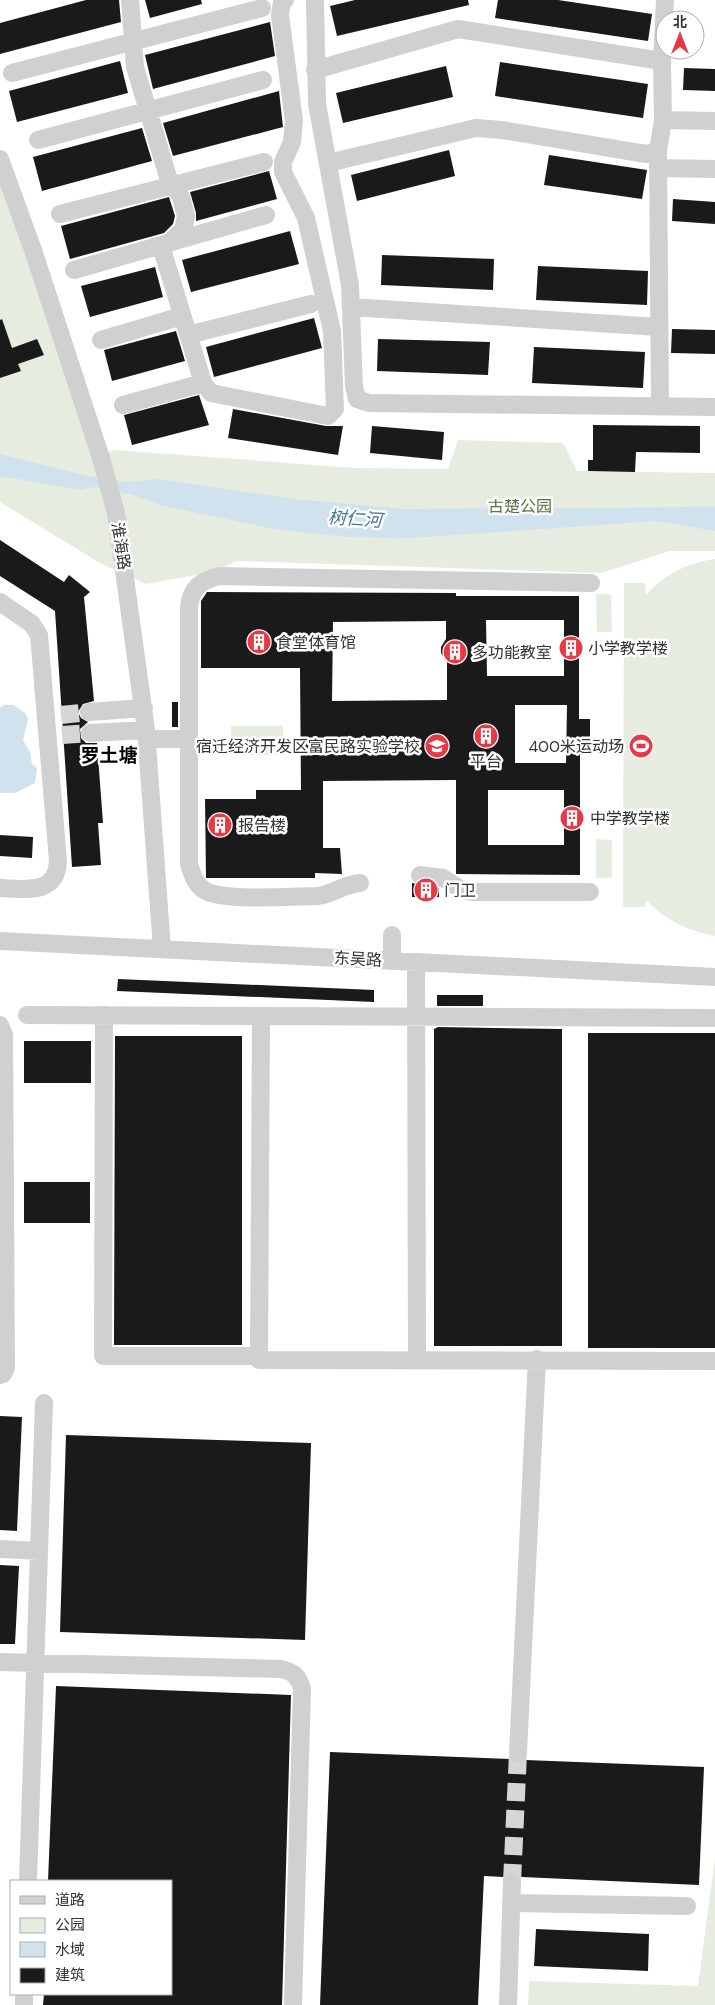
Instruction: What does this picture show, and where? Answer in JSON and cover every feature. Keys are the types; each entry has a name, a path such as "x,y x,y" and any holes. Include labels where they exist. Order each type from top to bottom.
{"street":[{"path":"130,0 135,67 168,177 181,197 186,216 183,230 162,250 203,383 211,393 328,416 334,409 332,331 306,218 284,172 284,162 292,142 294,121 280,15 282,2 285,0"},
{"path":"315,0 317,104 350,285 354,386 357,399 363,401 715,407"},
{"path":"660,406 658,151 663,120 662,61 665,0"},
{"path":"12,73 262,8"},
{"path":"315,70 458,29 662,61"},
{"path":"38,140 263,80"},
{"path":"663,120 715,122"},
{"path":"328,162 476,128 502,130 646,154 658,151"},
{"name":"淮海路","path":"0,159 33,250 101,458 116,513 144,708 162,948"},
{"path":"60,214 264,162"},
{"path":"658,168 715,169"},
{"path":"74,270 266,215"},
{"path":"188,335 311,304"},
{"path":"351,307 659,327"},
{"path":"101,340 182,316"},
{"path":"123,405 203,383"},
{"path":"360,883 345,885 326,895 318,896 219,896 201,888 193,877 189,864 189,607 193,591 203,581 211,578 346,577 591,584"},
{"path":"0,602 32,624 39,635 54,715 57,873 50,883 39,888 0,888"},
{"path":"89,712 144,708"},
{"path":"90,733 146,734 189,738"},
{"path":"420,875 443,878 462,890 472,892 590,892"},
{"path":"392,935 392,960"},
{"name":"东吴路","path":"0,940 715,977"},
{"path":"416,962 417,1359"},
{"path":"27,1015 715,1018"},
{"path":"104,1015 104,1356 259,1356"},
{"path":"261,1016 259,1360 715,1360"},
{"path":"0,1025 4,1035 2,1160 6,1368 3,1374 0,1375"},
{"path":"518,1753 537,1360"},
{"path":"28,1880 44,1403"},
{"path":"0,1549 39,1551"},
{"path":"0,1662 281,1669 292,1672 299,1679 302,1688 293,2005"},
{"path":"508,2005 512,1882"},
{"path":"511,1903 687,1906"}],"green space":[{"name":"古楚公园","path":"0,178 95,455 116,450 354,468 448,469 458,440 563,443 577,471 715,473 715,551 670,551 601,573 237,561 213,572 146,584 100,563 0,502"},
{"name":"400米运动场","path":"715,559 715,936 678,924 646,900 645,907 623,907 623,897 624,583 645,583 646,595 669,575 695,563"},
{"path":"596,594 611,594 612,632 597,632"},
{"path":"231,726 283,726 283,755 232,755"},
{"path":"596,839 612,840 612,878 596,878"},
{"path":"715,1858 715,2005 528,2005 529,1981 698,1986"}],"water":[{"name":"树仁河","path":"0,454 87,476 126,482 158,479 294,499 404,509 715,507 715,531 657,521 411,538 346,537 274,529 160,505 130,494 94,487 81,490 0,476"},
{"path":"4,705 13,705 25,713 28,719 23,740 30,752 32,764 37,768 35,783 15,793 0,793 0,708"}],"building":[{"path":"86,0 119,0 121,22 0,54 0,23"},
{"path":"145,0 201,0 202,4 150,18"},
{"path":"355,0 468,0 469,5 337,36 330,6"},
{"path":"498,0 558,0 652,14 648,41 495,18"},
{"path":"270,22 275,56 153,89 145,55"},
{"path":"120,61 128,93 17,122 9,91"},
{"path":"500,62 648,84 643,118 495,96"},
{"path":"446,66 453,97 343,123 336,93"},
{"path":"684,68 715,69 715,91 683,90"},
{"path":"279,91 283,127 173,156 163,123"},
{"path":"142,128 152,161 42,191 33,157"},
{"path":"449,150 455,176 357,201 351,175"},
{"path":"549,155 647,170 642,199 544,185"},
{"path":"269,171 277,199 196,221 196,213 190,192"},
{"path":"169,197 175,216 173,224 164,233 70,259 61,226"},
{"path":"673,199 715,202 715,224 672,221"},
{"path":"290,231 299,264 191,292 182,260"},
{"path":"382,255 494,259 493,290 381,285"},
{"path":"538,266 648,271 647,305 536,300"},
{"path":"155,267 163,297 90,317 81,286"},
{"path":"314,318 322,348 214,377 206,347"},
{"path":"2,319 12,348 37,339 44,355 18,364 21,371 0,378 0,320"},
{"path":"672,329 715,330 715,354 671,353"},
{"path":"176,331 185,361 112,381 104,350"},
{"path":"378,339 490,342 488,375 377,371"},
{"path":"534,347 645,352 643,388 532,383"},
{"path":"199,395 209,425 132,445 124,415"},
{"path":"233,409 326,426 343,426 338,455 228,438"},
{"path":"593,425 700,426 700,453 636,452 635,472 588,471 588,460 593,460"},
{"path":"372,426 444,432 442,460 370,453"},
{"path":"0,540 64,582 69,575 90,592 84,597 94,701 83,704 78,712 81,718 88,722 80,729 81,738 86,743 97,743 103,823 98,823 101,865 72,867 55,611 0,576"},
{"path":"207,592 456,593 456,596 579,596 579,719 590,719 590,753 580,753 580,875 456,874 456,780 323,781 323,848 340,848 342,874 315,873 315,878 206,878 205,799 256,799 256,790 301,790 300,668 201,668 201,601","holes":["486,620 564,620 564,676 487,676","446,621 446,639 441,647 441,653 447,662 447,700 332,701 333,622","515,705 567,705 566,763 515,763","488,790 564,790 564,845 488,845"]},
{"path":"172,702 178,702 178,727 172,727"},
{"path":"0,835 33,837 32,858 0,856"},
{"name":"门卫","path":"412,883 439,888 439,897 412,897"},
{"path":"118,979 374,990 374,1002 117,991"},
{"path":"437,995 483,995 483,1006 437,1006"},
{"path":"438,1027 562,1029 562,1346 434,1346 434,1029"},
{"path":"588,1033 715,1033 715,1348 588,1348"},
{"path":"115,1036 242,1036 242,1345 114,1345"},
{"path":"24,1041 91,1041 91,1083 24,1083"},
{"path":"24,1182 90,1182 90,1223 24,1223"},
{"path":"0,1416 22,1417 17,1531 0,1530"},
{"path":"66,1435 311,1443 305,1640 60,1632"},
{"path":"0,1565 19,1566 15,1644 0,1644"},
{"path":"56,1686 291,1695 282,2005 43,2005 44,1995 172,1995 172,1880 48,1880"},
{"path":"330,1752 510,1759 518,1764 526,1760 704,1767 699,1885 522,1877 513,1871 503,1877 484,1876 478,2005 320,2005"},
{"path":"536,1929 649,1934 648,1971 534,1966"}],"tunnel":[{"path":"61,715 89,712"},
{"path":"62,735 90,733"},
{"path":"512,1882 518,1753"}],"place":[{"name":"食堂体育馆","path":"259,642"},
{"name":"小学教学楼","path":"571,648"},
{"name":"多功能教室","path":"455,652"},
{"name":"平台","path":"486,736"},
{"name":"宿迁经济开发区富民路实验学校","path":"437,746"},
{"name":"400米运动场","path":"641,746"},
{"name":"中学教学楼","path":"572,818"},
{"name":"报告楼","path":"220,825"},
{"name":"门卫","path":"426,890"}],"district":[{"name":"罗土塘","path":"109,755"}]}
